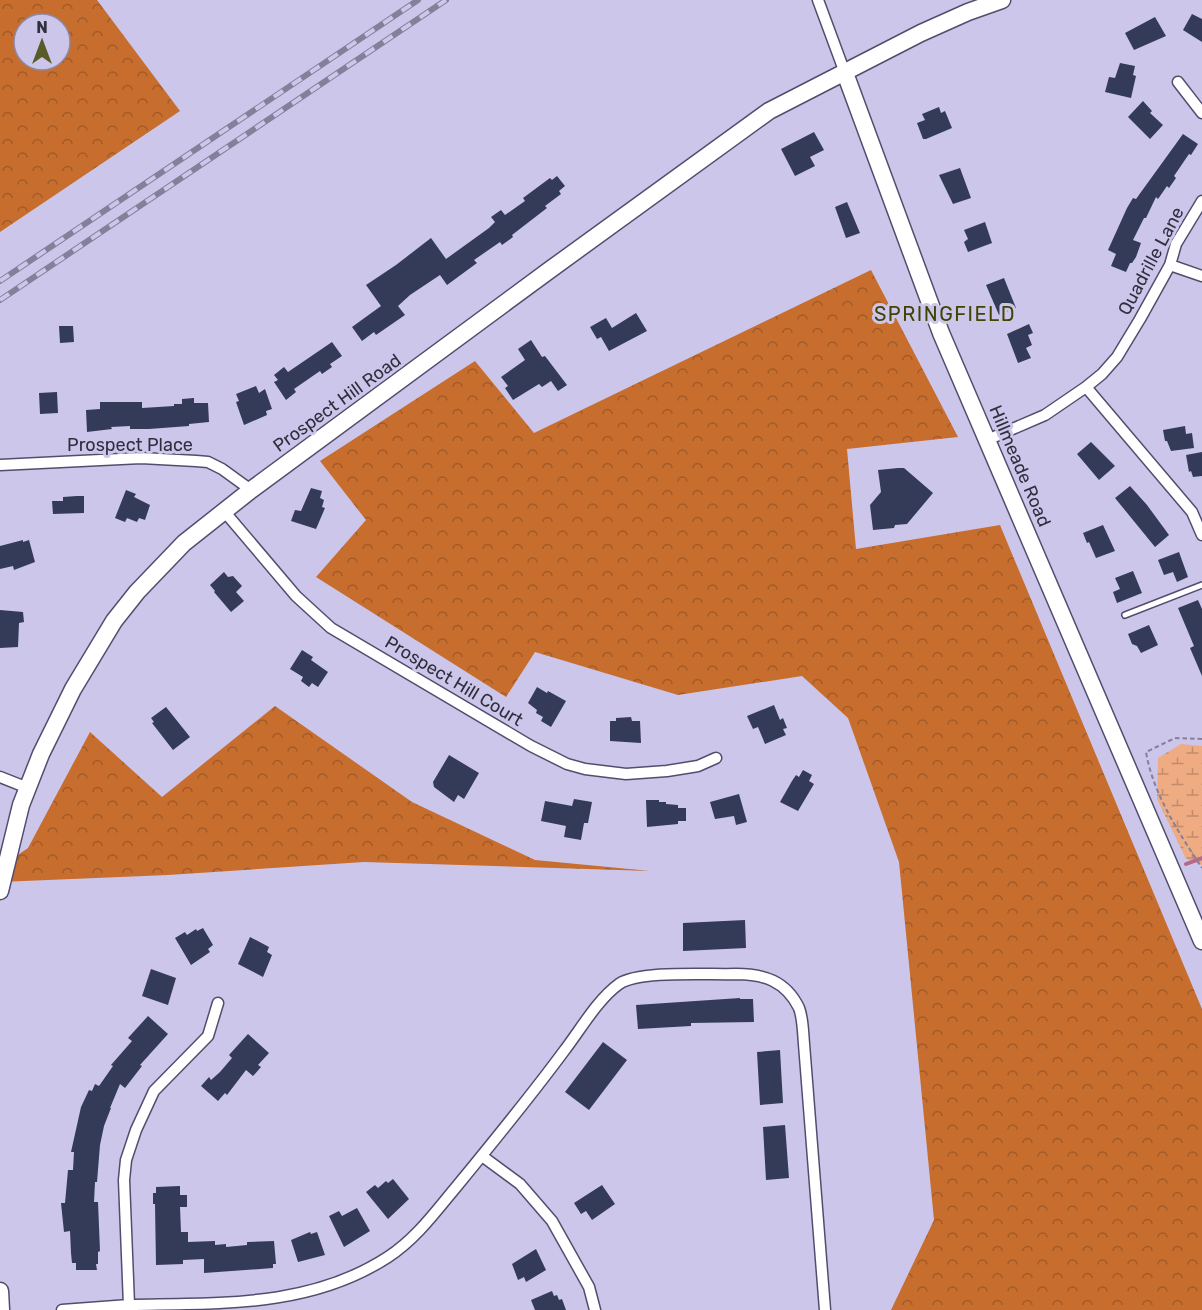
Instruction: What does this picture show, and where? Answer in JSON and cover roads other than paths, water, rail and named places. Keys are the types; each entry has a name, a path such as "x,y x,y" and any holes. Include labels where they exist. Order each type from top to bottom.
{"street":[{"name":"Hillmeade Road","path":"818,0 934,315 1202,941"},
{"name":"Prospect Hill Road","path":"0,891 28,788 41,754 73,689 114,621 137,592 177,550 251,490 769,111 921,33 1002,0"},
{"path":"1178,81 1202,113"},
{"name":"Quadrille Lane","path":"987,440 1045,415 1086,387 1117,357 1170,265 1176,244 1202,201"},
{"path":"1170,265 1202,276"},
{"path":"1086,387 1192,512 1202,535"},
{"name":"Prospect Place","path":"0,465 141,458 196,460 208,462 222,469 251,490"},
{"name":"Prospect Hill Court","path":"224,511 296,596 332,628 531,746 567,764 585,769 626,774 698,766 716,758"},
{"path":"0,777 28,788"},
{"path":"62,1310 232,1303 298,1294 348,1280 389,1256 417,1234 514,1117 602,1002 620,983 644,976 751,974 772,979 788,991 800,1009 825,1310"},
{"path":"129,1308 124,1180 126,1160 136,1130 154,1091 208,1036 218,1003"},
{"path":"482,1156 520,1184 552,1221 589,1287 595,1310"},
{"path":"0,1291 1,1310"}],"lane":[{"path":"1125,615 1202,585"}],"waterway":[{"path":"1186,864 1202,858"}],"railway":[{"path":"0,281 418,0"},
{"path":"0,300 446,0"}],"district":[{"name":"SPRINGFIELD","path":"945,314"}]}
